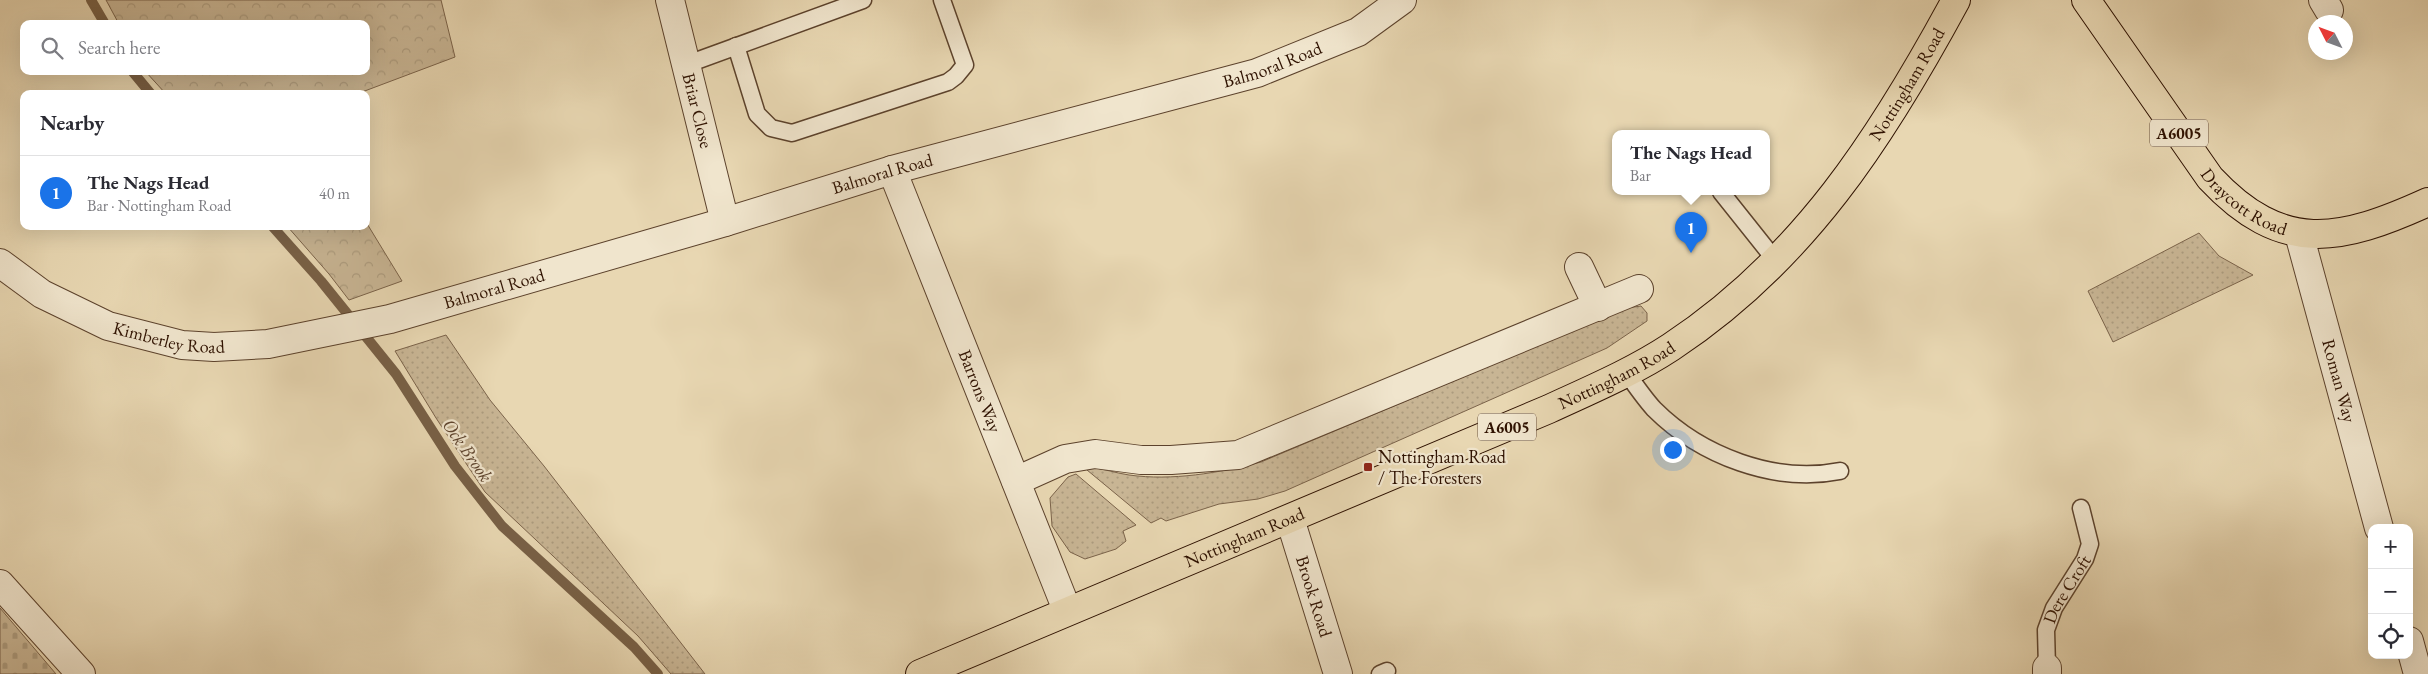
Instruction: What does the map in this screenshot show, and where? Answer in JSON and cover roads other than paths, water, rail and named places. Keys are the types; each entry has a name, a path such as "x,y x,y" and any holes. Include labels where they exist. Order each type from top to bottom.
{"main road":[{"name":"Nottingham Road","path":"920,674 1067,610 1290,519 1549,409 1626,372 1671,347 1706,322 1776,261 1832,199 1868,148 1925,58 1956,0"},
{"name":"Draycott Road","path":"2086,0 2210,178 2224,193 2255,217 2278,228 2299,234 2315,235 2346,230 2398,215 2428,202"}],"street":[{"name":"Briar Close","path":"670,0 725,222"},
{"name":"Balmoral Road","path":"353,327 390,319 725,222 892,170 1257,73 1358,32 1402,0"},
{"name":"Barrons Way","path":"892,170 1067,610"},
{"name":"Roman Way","path":"2299,234 2378,524"},
{"name":"Kimberley Road","path":"0,263 42,294 108,326 182,345 214,347 268,344 353,327"},
{"path":"1579,267 1598,306"},
{"path":"1016,481 1065,459 1095,454 1141,460 1171,460 1238,455 1640,289"},
{"name":"Brook Road","path":"1290,519 1338,674"},
{"path":"0,584 81,674"},
{"path":"2413,656 2418,674"}],"lane":[{"path":"685,65 863,0"},
{"path":"736,46 757,114 771,128 792,132 948,82 956,76 965,65 942,0"},
{"path":"1723,195 1776,261"},
{"path":"1626,372 1643,396 1660,414 1696,441 1720,453 1774,472 1822,475 1840,471"},
{"name":"Dere Croft","path":"2047,671 2046,630 2054,608 2085,559 2090,544 2081,508"}],"waterway":[{"name":"Ock Brook","path":"91,0 103,20"},
{"name":"Ock Brook","path":"135,75 148,90"},
{"name":"Ock Brook","path":"276,230 321,281 396,374 455,466 502,526 634,647 658,674"}],"place":[{"name":"The Nags Head","path":"1691,253"},
{"name":"Nottingham Road / The Foresters","path":"1368,467"}]}
